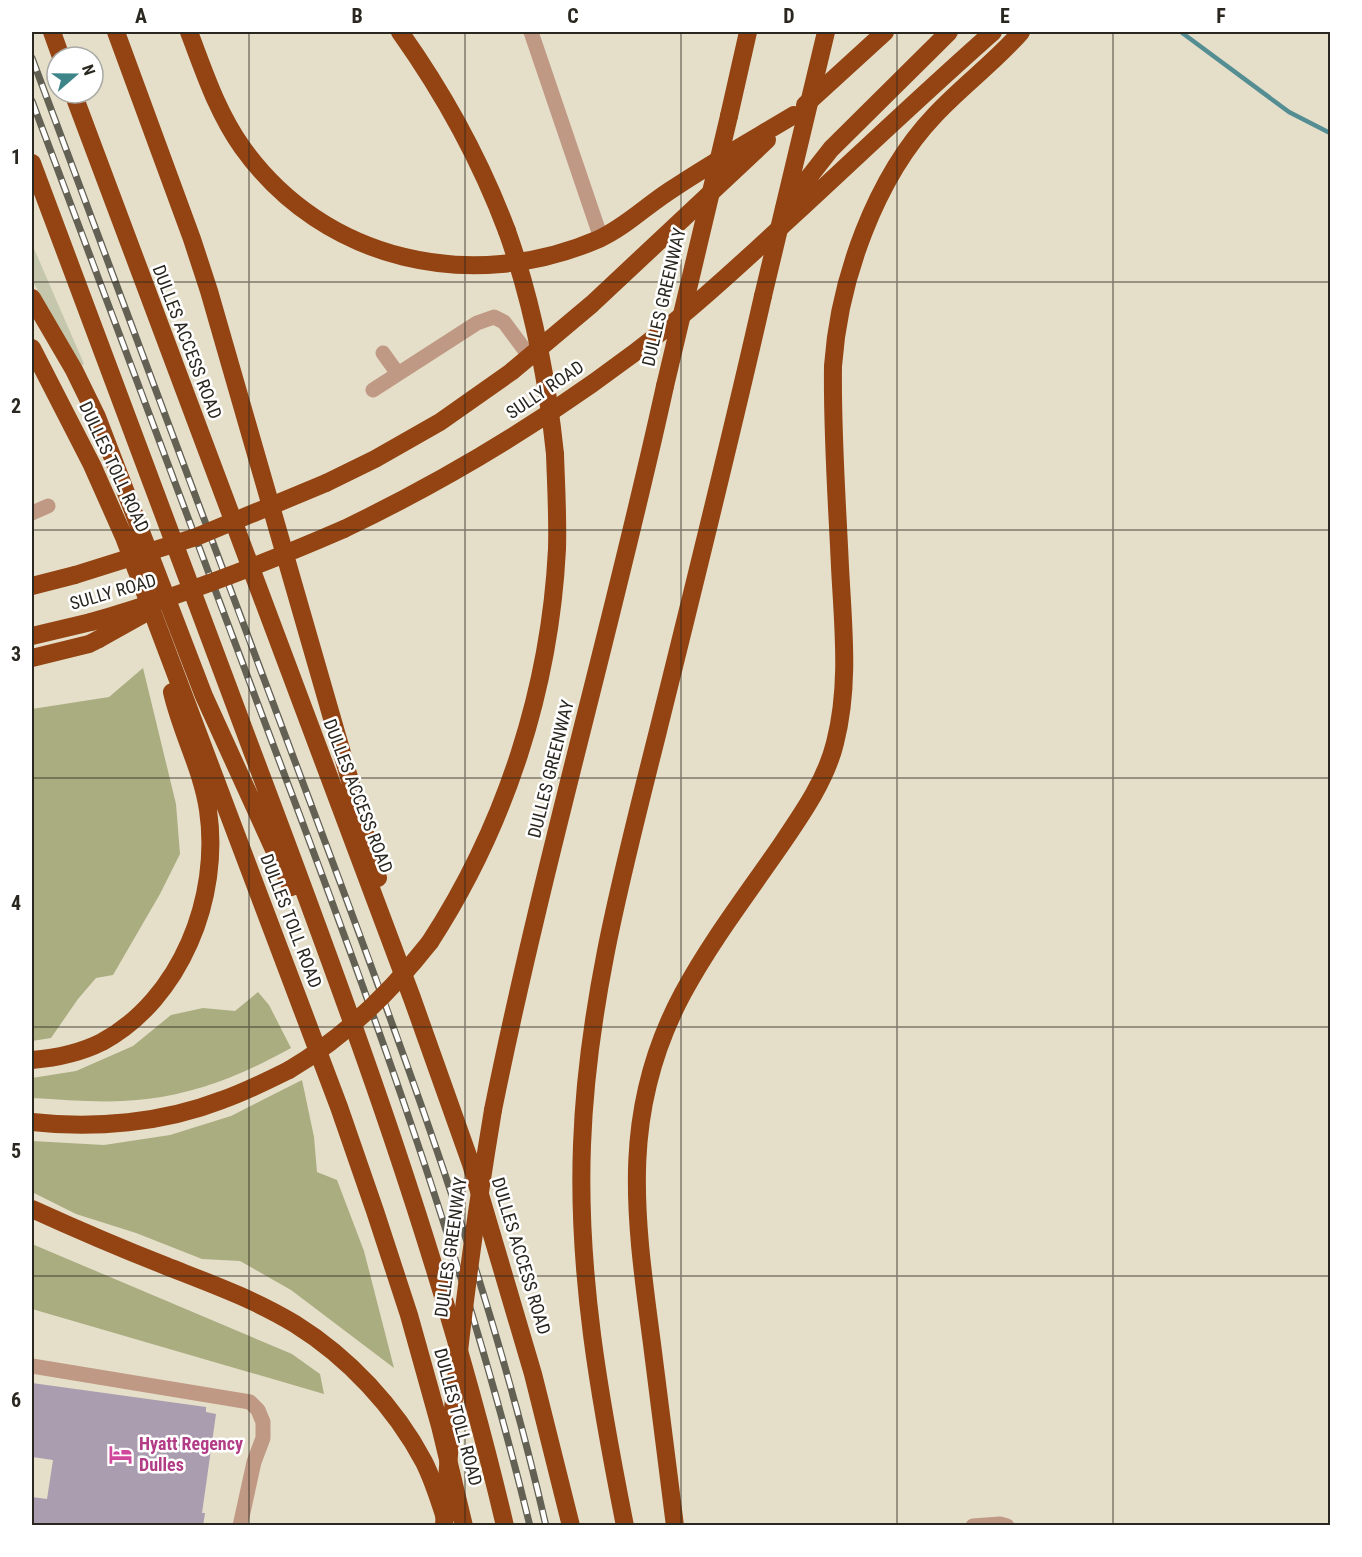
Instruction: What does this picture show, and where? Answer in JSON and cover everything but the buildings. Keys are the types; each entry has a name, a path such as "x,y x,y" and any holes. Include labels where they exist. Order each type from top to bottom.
{"highway":[{"path":"116,32 189,229 209,291 412,998"},
{"path":"189,32 222,114 255,164 302,209 348,236 374,248 411,259 466,266 499,264 541,258 601,238 636,217 672,189 794,115"},
{"path":"32,1122 87,1124 167,1115 221,1101 289,1070 326,1047 380,1000 430,942 461,891 489,836 510,782 530,719 544,654 555,582 557,516 555,454 544,369 532,312 507,231 471,147 435,82 400,32"},
{"name":"DULLES GREENWAY","path":"446,1526 450,1437 461,1325 493,1110 529,943 629,543 748,32"},
{"path":"626,1526 599,1386 584,1266 581,1183 588,1061 600,979 616,900 727,453 826,32"},
{"name":"SULLY ROAD","path":"32,585 75,575 196,537 326,483 375,459 440,422 530,357 591,304 885,32"},
{"path":"731,273 754,249 802,183 831,149 950,32"},
{"name":"SULLY ROAD","path":"32,636 91,622 178,595 267,562 344,529 461,468 543,417 639,349 731,273 993,32"},
{"path":"675,1526 639,1234 637,1144 645,1096 661,1042 684,992 800,817 834,748 843,703 845,651 833,366 842,301 863,233 887,183 918,135 934,116 1021,32"},
{"name":"DULLES ACCESS ROAD","path":"77,105 412,998 487,1213 533,1374 571,1526"},
{"path":"32,163 335,971 441,1286 505,1526"},
{"path":"32,297 70,363 97,417 204,696 284,870 324,975 372,1079"},
{"name":"DULLES TOLL ROAD","path":"32,348 108,498 339,1107 412,1326 440,1426 464,1526"},
{"path":"32,360 52,388"},
{"path":"32,576 75,575"},
{"path":"32,658 89,644 178,595"},
{"path":"32,1060 59,1057 86,1048 112,1035 137,1017 160,994 179,964 188,947 201,910 210,855 208,811 201,780 177,714 157,626"},
{"path":"32,1209 108,1243 254,1302 295,1324 318,1340 358,1375 400,1425 432,1480 446,1526"}],"lane":[{"path":"531,32 601,238"},
{"path":"374,390 477,323 494,317 504,322 530,357"},
{"path":"383,353 398,374"},
{"path":"32,513 48,506"},
{"path":"32,1366 250,1402 258,1410 263,1422 263,1438 254,1462 240,1526"},
{"path":"973,1526 1000,1524 1007,1526"}],"green space":[{"path":"32,244 84,364 81,366 32,280"},
{"path":"143,668 176,804 180,854 160,894 113,975 96,978 78,999 51,1038 32,1041 32,709 109,697"},
{"path":"258,992 269,1005 291,1048 257,1066 204,1087 147,1099 75,1101 32,1098 32,1078 76,1071 133,1046 171,1015 203,1008 235,1011"},
{"path":"302,1080 314,1137 317,1172 337,1180 364,1251 394,1368 291,1290 240,1261 202,1259 136,1233 76,1214 32,1192 32,1141 104,1145 170,1135 231,1116"},
{"path":"32,1244 292,1354 320,1374 324,1394 32,1309"}],"waterway":[{"path":"1181,32 1289,112 1330,133"}],"railway":[{"path":"32,58 405,1058 468,1243 523,1431 546,1526"},
{"path":"32,101 346,939 414,1133 476,1328 530,1526"}],"place":[{"name":"Hyatt Regency Dulles","path":"121,1454"}]}
